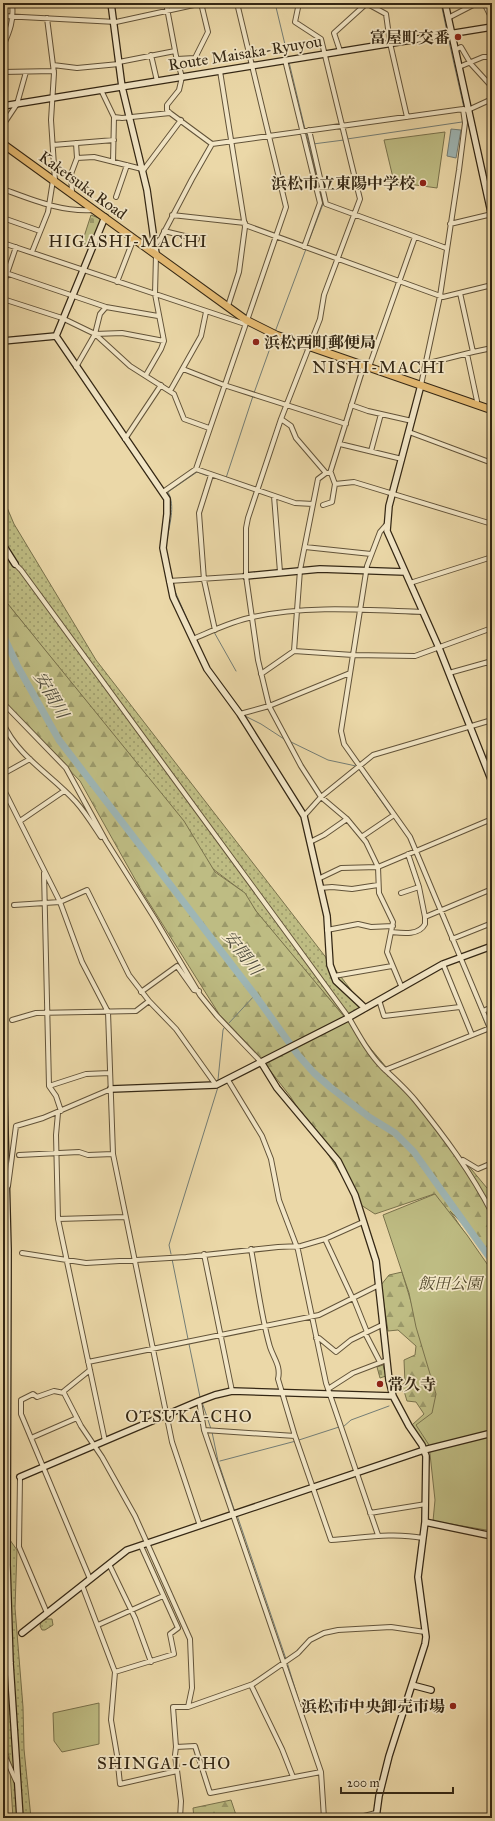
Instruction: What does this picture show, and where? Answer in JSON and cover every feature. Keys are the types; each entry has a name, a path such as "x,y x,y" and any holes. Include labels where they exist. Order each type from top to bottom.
{"highway":[{"name":"Kaketsuka Road","path":"3,144 228,306 245,322 274,334 492,410"}],"street":[{"path":"3,46 12,26 12,3"},
{"path":"111,3 122,86 150,208 156,254 155,294 158,316 164,340 161,349 146,375"},
{"path":"166,3 175,52 182,77 179,90 166,105 167,110 212,144 466,110 492,99"},
{"path":"3,16 114,22 202,3 208,32 195,58 177,58"},
{"path":"163,492 196,469 274,236 286,207 237,3"},
{"path":"299,3 295,22 321,39 360,199 324,295 320,319 282,419 246,528 246,576 251,617 261,674 269,706 301,766 322,797 363,836 378,867 379,894 394,922 390,932 387,952 402,988"},
{"path":"340,51 334,32 366,3 386,14 390,43 407,117"},
{"path":"448,18 477,3"},
{"path":"484,3 492,19"},
{"path":"447,5 448,18 459,67 466,110 492,215 450,224"},
{"path":"32,252 50,206 54,181 51,120 54,71 47,18"},
{"name":"Route Maisaka-Ryuyou","path":"3,106 492,26"},
{"path":"455,50 461,47 470,63 492,87"},
{"path":"53,65 77,68 119,63 151,55 175,52"},
{"path":"151,55 157,81"},
{"path":"459,67 484,57 492,57"},
{"path":"287,60 302,131 320,203 305,248"},
{"path":"3,72 54,71"},
{"path":"220,71 245,224 239,272 228,306"},
{"path":"3,125 16,104 26,72"},
{"path":"101,90 114,117 113,162"},
{"path":"466,110 440,296 421,384 392,492 386,524 389,538 439,648 492,782"},
{"path":"114,117 170,113"},
{"path":"142,171 182,120"},
{"path":"308,130 326,204 446,248"},
{"path":"53,145 114,140"},
{"path":"72,193 71,174 77,158 76,143"},
{"path":"155,245 212,144"},
{"path":"77,158 94,157 126,165 142,171"},
{"path":"116,197 126,165"},
{"path":"3,190 50,206 69,210 95,210"},
{"path":"172,215 245,224 305,248 440,296 492,285"},
{"path":"3,218 40,231"},
{"path":"56,336 71,296 105,218"},
{"path":"164,231 197,239"},
{"path":"294,651 300,570 318,479 328,473 340,444 351,405 415,237"},
{"path":"117,282 134,238"},
{"path":"3,243 206,312 245,322"},
{"path":"3,286 5,273 16,248"},
{"path":"5,273 106,307 158,316"},
{"path":"460,292 473,352"},
{"path":"3,299 62,318 95,334 130,366 174,394 184,419 210,428"},
{"path":"76,367 95,334 100,314 106,307"},
{"path":"170,391 200,336 206,312"},
{"path":"95,334 122,333 164,340"},
{"path":"3,341 56,336"},
{"path":"56,336 125,439 163,492 168,504 162,548 169,582 174,597 207,670 240,714 304,816 327,916 330,960 334,976 340,985 365,1008"},
{"path":"425,364 492,348"},
{"path":"467,354 477,401 476,404"},
{"path":"183,369 224,385 346,424"},
{"path":"125,439 161,385"},
{"path":"351,405 412,421"},
{"path":"371,450 381,414"},
{"path":"282,419 292,426 296,438 334,478 335,484 332,502 323,505"},
{"path":"409,432 492,463"},
{"path":"340,444 371,450 402,459"},
{"path":"196,469 211,476 226,479 295,503 313,504"},
{"path":"211,476 199,513 204,580 215,630"},
{"path":"335,484 354,482 392,492 492,524"},
{"path":"274,496 280,572"},
{"path":"386,524 380,532 371,554 341,730 344,744 410,838 492,1033"},
{"path":"3,544 14,564 22,570 349,1018 362,1041 385,1070 414,1100 461,1159 472,1175 492,1213"},
{"path":"305,547 371,554"},
{"path":"410,583 492,557"},
{"path":"169,582 204,580 300,570 368,570 405,572"},
{"path":"193,639 251,617 297,611 361,610 423,612"},
{"path":"261,674 294,651 353,655 415,656 492,628"},
{"path":"449,673 491,661 492,669"},
{"path":"240,714 269,706 350,673"},
{"path":"3,703 66,768 110,848 199,991 217,1016 261,1062 277,1088 338,1161 355,1195 376,1261 382,1325 389,1380 393,1396 426,1456 425,1522 418,1576 426,1644 389,1756 376,1816 356,1818"},
{"path":"304,816 322,797 373,755 492,720"},
{"path":"3,723 8,734 30,759 76,802 110,848"},
{"path":"487,770 492,729"},
{"path":"3,774 30,759"},
{"path":"3,788 60,902 78,954 108,1012 113,1154 133,1259 172,1442 200,1526"},
{"path":"20,822 64,791"},
{"path":"363,836 394,815"},
{"path":"318,879 341,868 378,867 492,819"},
{"path":"310,842 347,820"},
{"path":"390,932 404,933 420,930 425,924 419,887 408,854"},
{"path":"44,870 49,1086 56,1096 60,1112 56,1153 58,1219 104,1441"},
{"path":"320,888 332,887 352,890 378,885"},
{"path":"401,893 419,887"},
{"path":"425,917 492,889"},
{"path":"14,905 60,902 87,890 125,968 141,992 176,1029 216,1085"},
{"path":"452,939 492,923"},
{"path":"328,930 358,924 372,927 393,926"},
{"path":"6,1205 16,1126 60,1112 111,1089 216,1085 349,1018 443,964 492,946"},
{"path":"443,964 472,1035"},
{"path":"141,992 176,966 194,990 199,991"},
{"path":"334,976 392,966"},
{"path":"379,1000 384,1016 460,1007"},
{"path":"12,1020 36,1013 136,1010 149,1001"},
{"path":"482,1011 492,1007"},
{"path":"385,1070 490,1028"},
{"path":"3,1056 8,1250 8,1541 10,1663 20,1818"},
{"path":"49,1086 86,1074 110,1073"},
{"path":"228,1080 268,1150 279,1200 297,1246 328,1388 378,1535"},
{"path":"19,1155 56,1153 113,1154"},
{"path":"461,1159 478,1169 492,1163"},
{"path":"58,1219 125,1217"},
{"path":"22,1253 86,1263 297,1246 307,1245 325,1239 363,1222"},
{"path":"325,1239 353,1297 366,1332 380,1362"},
{"path":"251,1249 270,1348 280,1373 278,1379 296,1439 331,1540 378,1535 422,1538"},
{"path":"204,1254 232,1392"},
{"path":"88,1362 312,1317 319,1315 379,1285"},
{"path":"316,1338 319,1338 336,1352 347,1342 382,1325"},
{"path":"328,1388 353,1373 387,1360"},
{"path":"64,1393 64,1391 90,1370"},
{"path":"64,1393 54,1391 37,1397 34,1394 21,1400 21,1414 90,1578"},
{"path":"47,1613 19,1547 20,1477 215,1395 232,1392 393,1396"},
{"path":"64,1393 77,1418 102,1457 135,1516 190,1639 192,1688 188,1707"},
{"path":"198,1401 204,1430 321,1772 324,1818"},
{"path":"31,1438 77,1418"},
{"path":"204,1430 296,1439"},
{"path":"22,1633 127,1550 424,1450 492,1433"},
{"path":"370,1513 426,1504"},
{"path":"425,1522 492,1536"},
{"path":"3,1528 8,1541"},
{"path":"115,1672 174,1654 170,1634 178,1628 141,1546"},
{"path":"109,1564 131,1609 151,1662"},
{"path":"82,1585 115,1672 111,1720 118,1755 120,1784 177,1771"},
{"path":"98,1625 163,1596"},
{"path":"180,1818 181,1801 174,1755 176,1747 173,1708 188,1707 251,1685 298,1653 314,1637 338,1630 391,1627 425,1632"},
{"path":"251,1685 282,1749 293,1777"},
{"path":"412,1685 431,1690"},
{"path":"176,1747 195,1746 210,1793 321,1772"},
{"path":"3,1752 18,1783"}],"green space":[{"path":"445,132 437,188 394,182 384,140"},
{"path":"91,215 101,219 88,249 81,246"},
{"path":"3,498 14,524 96,660 365,1008 346,1019 258,914 242,891 213,869 153,784 3,598"},
{"path":"3,598 184,821 215,872 245,893 256,911 492,1194 492,1254 450,1211 492,1273 434,1194 375,1214 361,1205 290,1096 258,1055 219,1014 141,890 80,781 10,708 3,698"},
{"name":"飯田公園","path":"435,1194 467,1235 492,1271 492,1531 433,1521 435,1500 429,1445 416,1425 432,1413 436,1394 416,1327 409,1293 383,1215"},
{"path":"402,1272 445,1414 447,1435 426,1448 412,1425 424,1414 416,1402 407,1401 404,1391 396,1391 396,1388 405,1383 404,1360 415,1355 416,1346 398,1330 388,1331 381,1285 389,1275"},
{"path":"383,1365 386,1376 380,1378 377,1367"},
{"path":"3,1530 17,1550 15,1608 23,1707 24,1749 31,1818 13,1818 9,1756 6,1748 3,1689"},
{"path":"46,1619 52,1619 53,1625 45,1630 42,1630 40,1626 41,1622"},
{"path":"99,1703 99,1744 62,1752 54,1741 53,1713"},
{"path":"231,1800 237,1818 194,1818 193,1808"}],"water":[{"path":"451,129 461,130 456,158 447,156"}],"waterway":[{"path":"275,3 288,57"},
{"path":"441,3 447,32"},
{"path":"448,37 464,108"},
{"path":"289,62 305,129"},
{"path":"347,139 462,122"},
{"path":"306,132 323,204 307,246"},
{"path":"313,144 344,140"},
{"path":"426,243 446,250"},
{"path":"275,332 306,249"},
{"path":"254,393 274,337"},
{"path":"226,478 253,396"},
{"path":"167,540 172,509 172,503 168,492 197,472 208,476"},
{"path":"211,477 225,481"},
{"path":"203,583 205,595"},
{"path":"174,589 192,630"},
{"path":"214,632 236,671"},
{"name":"安間川","path":"3,635 18,667 59,740 255,995 298,1055 314,1073 330,1087 369,1117 395,1133 414,1152 492,1261"},
{"path":"197,642 210,668"},
{"path":"231,697 242,712"},
{"path":"245,716 261,724 284,739"},
{"path":"291,742 328,760 356,766"},
{"path":"358,768 391,815"},
{"path":"393,817 409,839 413,850"},
{"path":"414,853 417,859"},
{"path":"466,976 486,1025"},
{"path":"229,1023 255,995"},
{"path":"218,1080 224,1028"},
{"path":"489,1031 492,1039"},
{"path":"171,1254 169,1245 218,1087"},
{"path":"172,1259 188,1339"},
{"path":"189,1344 200,1397"},
{"path":"202,1402 211,1429"},
{"path":"343,1427 351,1420 389,1406"},
{"path":"299,1440 339,1427"},
{"path":"212,1432 218,1461 235,1512"},
{"path":"220,1461 296,1441"},
{"path":"237,1515 286,1659"},
{"path":"287,1662 298,1698"}],"place":[{"name":"富屋町交番","path":"458,37"},
{"name":"浜松市立東陽中学校","path":"423,183"},
{"name":"浜松西町郵便局","path":"256,342"},
{"name":"常久寺","path":"380,1384"},
{"name":"浜松市中央卸売市場","path":"453,1706"}],"district":[{"name":"HIGASHI-MACHI","path":"128,241"},
{"name":"NISHI-MACHI","path":"379,367"},
{"name":"OTSUKA-CHO","path":"189,1416"},
{"name":"SHINGAI-CHO","path":"164,1763"}]}
